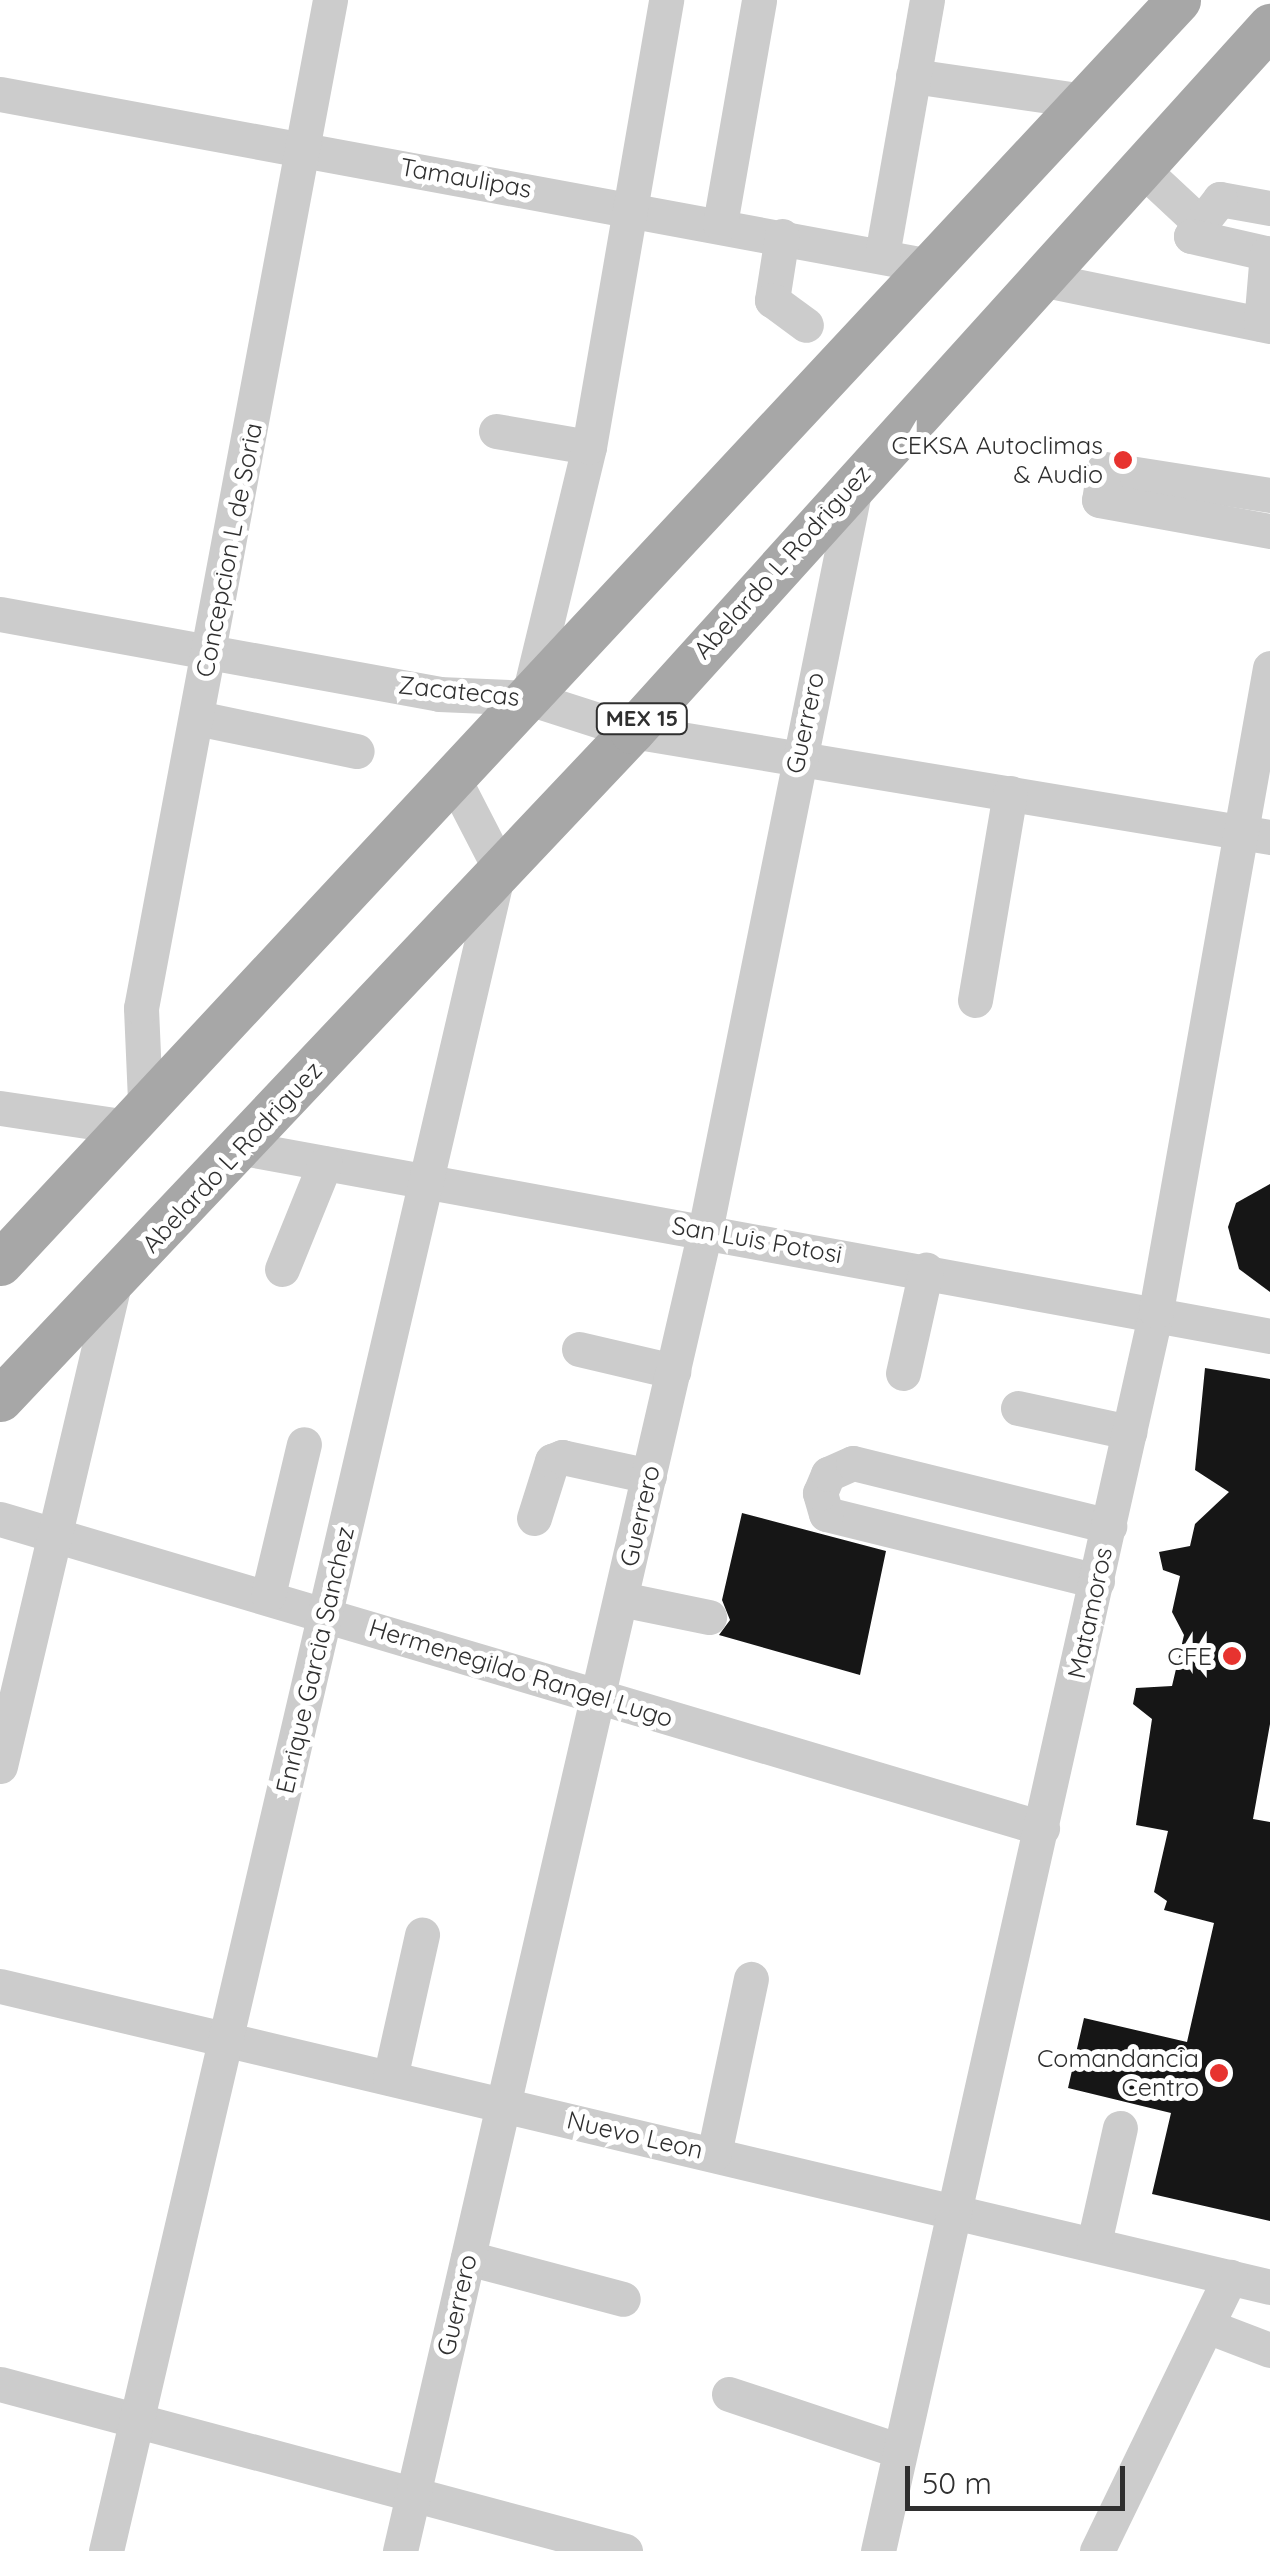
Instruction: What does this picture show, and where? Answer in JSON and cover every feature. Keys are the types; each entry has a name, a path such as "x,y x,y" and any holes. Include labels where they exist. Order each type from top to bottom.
{"main road":[{"path":"0,1264 132,1113 529,698 1178,0"},
{"name":"Abelardo L Rodriguez","path":"0,1399 244,1148 499,868 632,731 857,476 1270,26"}],"street":[{"name":"Concepcion L de Soria","path":"132,1113 141,1008 330,0"},
{"path":"529,698 589,446 627,206 666,0"},
{"path":"720,224 759,0"},
{"path":"882,256 927,0"},
{"path":"914,76 1084,100"},
{"name":"Tamaulipas","path":"0,94 627,206 930,266"},
{"path":"1141,168 1200,224"},
{"path":"1041,279 1265,325 1268,254 1190,236 1220,198 1270,208"},
{"path":"782,236 772,300 806,325"},
{"path":"496,431 589,446"},
{"path":"1270,494 1104,469 1099,500 1270,531"},
{"name":"Guerrero","path":"400,2551 705,1231 797,758 857,476"},
{"name":"Zacatecas","path":"0,614 210,648 439,694 529,698 632,731 1256,834"},
{"name":"Matamoros","path":"878,2551 1130,1432 1256,834 1270,668"},
{"path":"196,718 357,751"},
{"path":"453,778 499,868"},
{"path":"975,1000 1010,793"},
{"name":"Enrique Garcia Sanchez","path":"106,2551 229,2039 325,1611 430,1183 499,868"},
{"path":"0,1108 132,1113"},
{"name":"San Luis Potosi","path":"244,1148 1156,1311 1270,1336"},
{"path":"282,1269 325,1164"},
{"path":"903,1374 926,1270"},
{"path":"0,1766 50,1534 114,1282"},
{"path":"578,1349 673,1370"},
{"path":"1018,1408 1130,1432"},
{"path":"268,1595 304,1444"},
{"path":"534,1518 552,1461 562,1457 649,1476"},
{"path":"1097,1581 826,1514 820,1493 828,1474 853,1464 1109,1526"},
{"name":"Hermenegildo Rangel Lugo","path":"0,1519 325,1611 598,1698 1042,1828"},
{"path":"621,1599 709,1617"},
{"path":"390,2078 422,1935"},
{"path":"714,2154 751,1978"},
{"name":"Nuevo Leon","path":"0,1986 1270,2287"},
{"path":"1094,2243 1120,2128"},
{"path":"468,2258 623,2299"},
{"path":"1097,2551 1230,2277"},
{"path":"1206,2326 1270,2350"},
{"path":"0,2384 138,2418 603,2548"},
{"path":"730,2394 900,2451"}],"building":[{"path":"1270,1184 1270,1292 1239,1269 1228,1227 1236,1203"},
{"name":"CFE","path":"1205,1368 1270,1379 1270,1724 1253,1819 1270,1822 1270,2221 1152,2194 1171,2113 1068,2088 1084,2018 1187,2042 1214,1923 1164,1910 1167,1901 1154,1892 1168,1831 1136,1825 1152,1719 1133,1704 1136,1688 1172,1686 1184,1635 1172,1612 1180,1576 1163,1570 1159,1552 1190,1546 1195,1524 1229,1492 1195,1470"},
{"path":"742,1513 886,1551 860,1675 719,1635 730,1620 722,1600"}],"place":[{"name":"CEKSA Autoclimas & Audio","path":"1123,460"},
{"name":"CFE","path":"1232,1656"},
{"name":"Comandancia Centro","path":"1219,2073"}]}
